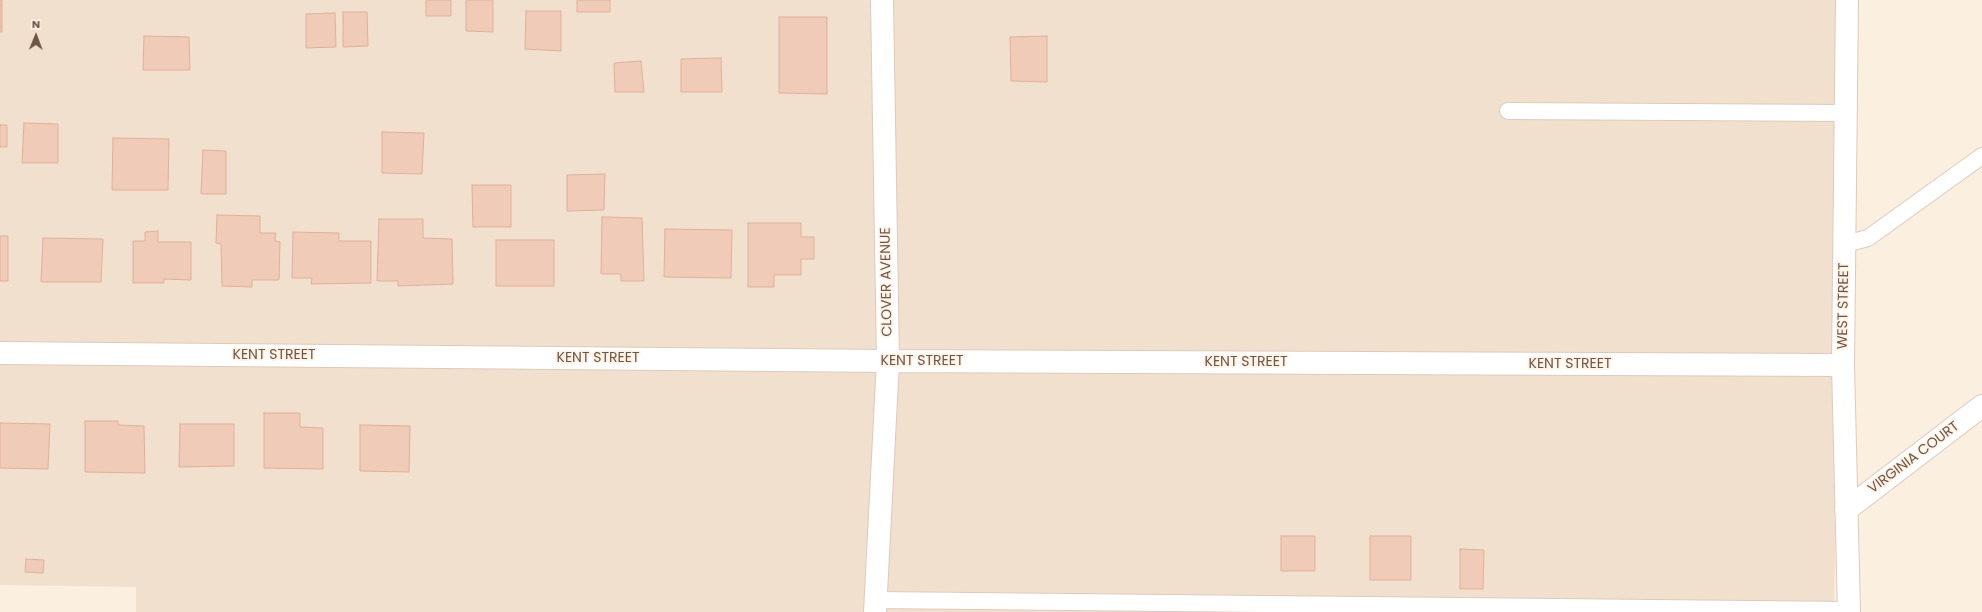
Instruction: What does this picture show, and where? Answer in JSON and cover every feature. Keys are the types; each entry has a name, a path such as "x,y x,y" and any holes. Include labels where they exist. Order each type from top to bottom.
{"street":[{"name":"CLOVER AVENUE","path":"875,606 888,361 882,0"},
{"name":"WEST STREET","path":"1847,0 1843,365 1849,611"},
{"name":"KENT STREET","path":"0,353 888,361 1843,365"},
{"name":"VIRGINIA COURT","path":"1846,510 1982,406"}],"lane":[{"path":"1508,111 1846,113"},
{"path":"1844,244 1868,238 1982,156"},
{"path":"875,606 1849,611"}],"shaded area":[{"path":"0,0 1845,0 1834,612 136,612 136,587 0,585"}],"building":[{"path":"0,0 2,0 2,32 0,32"},
{"path":"426,0 451,0 451,16 426,16"},
{"path":"466,0 493,0 493,32 466,31"},
{"path":"577,0 610,0 610,12 577,12"},
{"path":"526,11 561,11 561,51 525,49"},
{"path":"343,12 367,12 368,46 343,47"},
{"path":"335,13 336,47 306,48 306,14"},
{"path":"779,17 827,17 827,94 779,93"},
{"path":"144,36 189,37 190,70 143,70"},
{"path":"1047,36 1047,82 1011,81 1010,37"},
{"path":"721,58 722,92 681,92 681,59"},
{"path":"641,61 644,92 615,92 614,63"},
{"path":"24,123 58,124 58,163 22,163"},
{"path":"0,125 7,125 7,147 0,147"},
{"path":"382,132 424,133 422,174 382,173"},
{"path":"113,138 169,139 168,190 112,190"},
{"path":"203,150 226,151 226,194 201,194"},
{"path":"605,174 604,210 567,211 567,175"},
{"path":"472,185 511,185 511,227 473,227"},
{"path":"217,215 260,216 260,233 276,233 275,241 280,242 279,280 252,280 252,287 222,286 221,244 216,243"},
{"path":"602,217 642,218 644,281 621,281 621,274 601,274"},
{"path":"379,219 423,219 423,238 452,239 453,284 398,286 398,281 377,281"},
{"path":"748,223 801,223 801,237 814,237 814,259 801,259 801,275 774,275 774,287 748,287"},
{"path":"665,229 732,230 731,278 664,277"},
{"path":"158,231 158,242 191,242 191,280 164,279 164,283 133,283 133,241 145,241 145,232"},
{"path":"293,232 339,233 339,241 371,241 371,283 311,284 312,278 292,278"},
{"path":"0,236 8,236 8,281 0,281"},
{"path":"43,238 103,239 101,282 41,282"},
{"path":"496,240 554,240 554,286 496,286"},
{"path":"264,413 300,413 300,427 323,428 323,469 264,468"},
{"path":"85,421 118,421 118,425 144,426 145,473 85,472"},
{"path":"0,423 50,424 48,469 0,468"},
{"path":"180,424 234,424 234,466 179,467"},
{"path":"360,425 410,426 409,472 360,471"},
{"path":"1281,536 1315,536 1315,571 1281,571"},
{"path":"1370,536 1411,536 1411,580 1370,580"},
{"path":"1460,549 1484,550 1483,589 1460,589"},
{"path":"26,559 44,560 43,573 25,572"}]}
